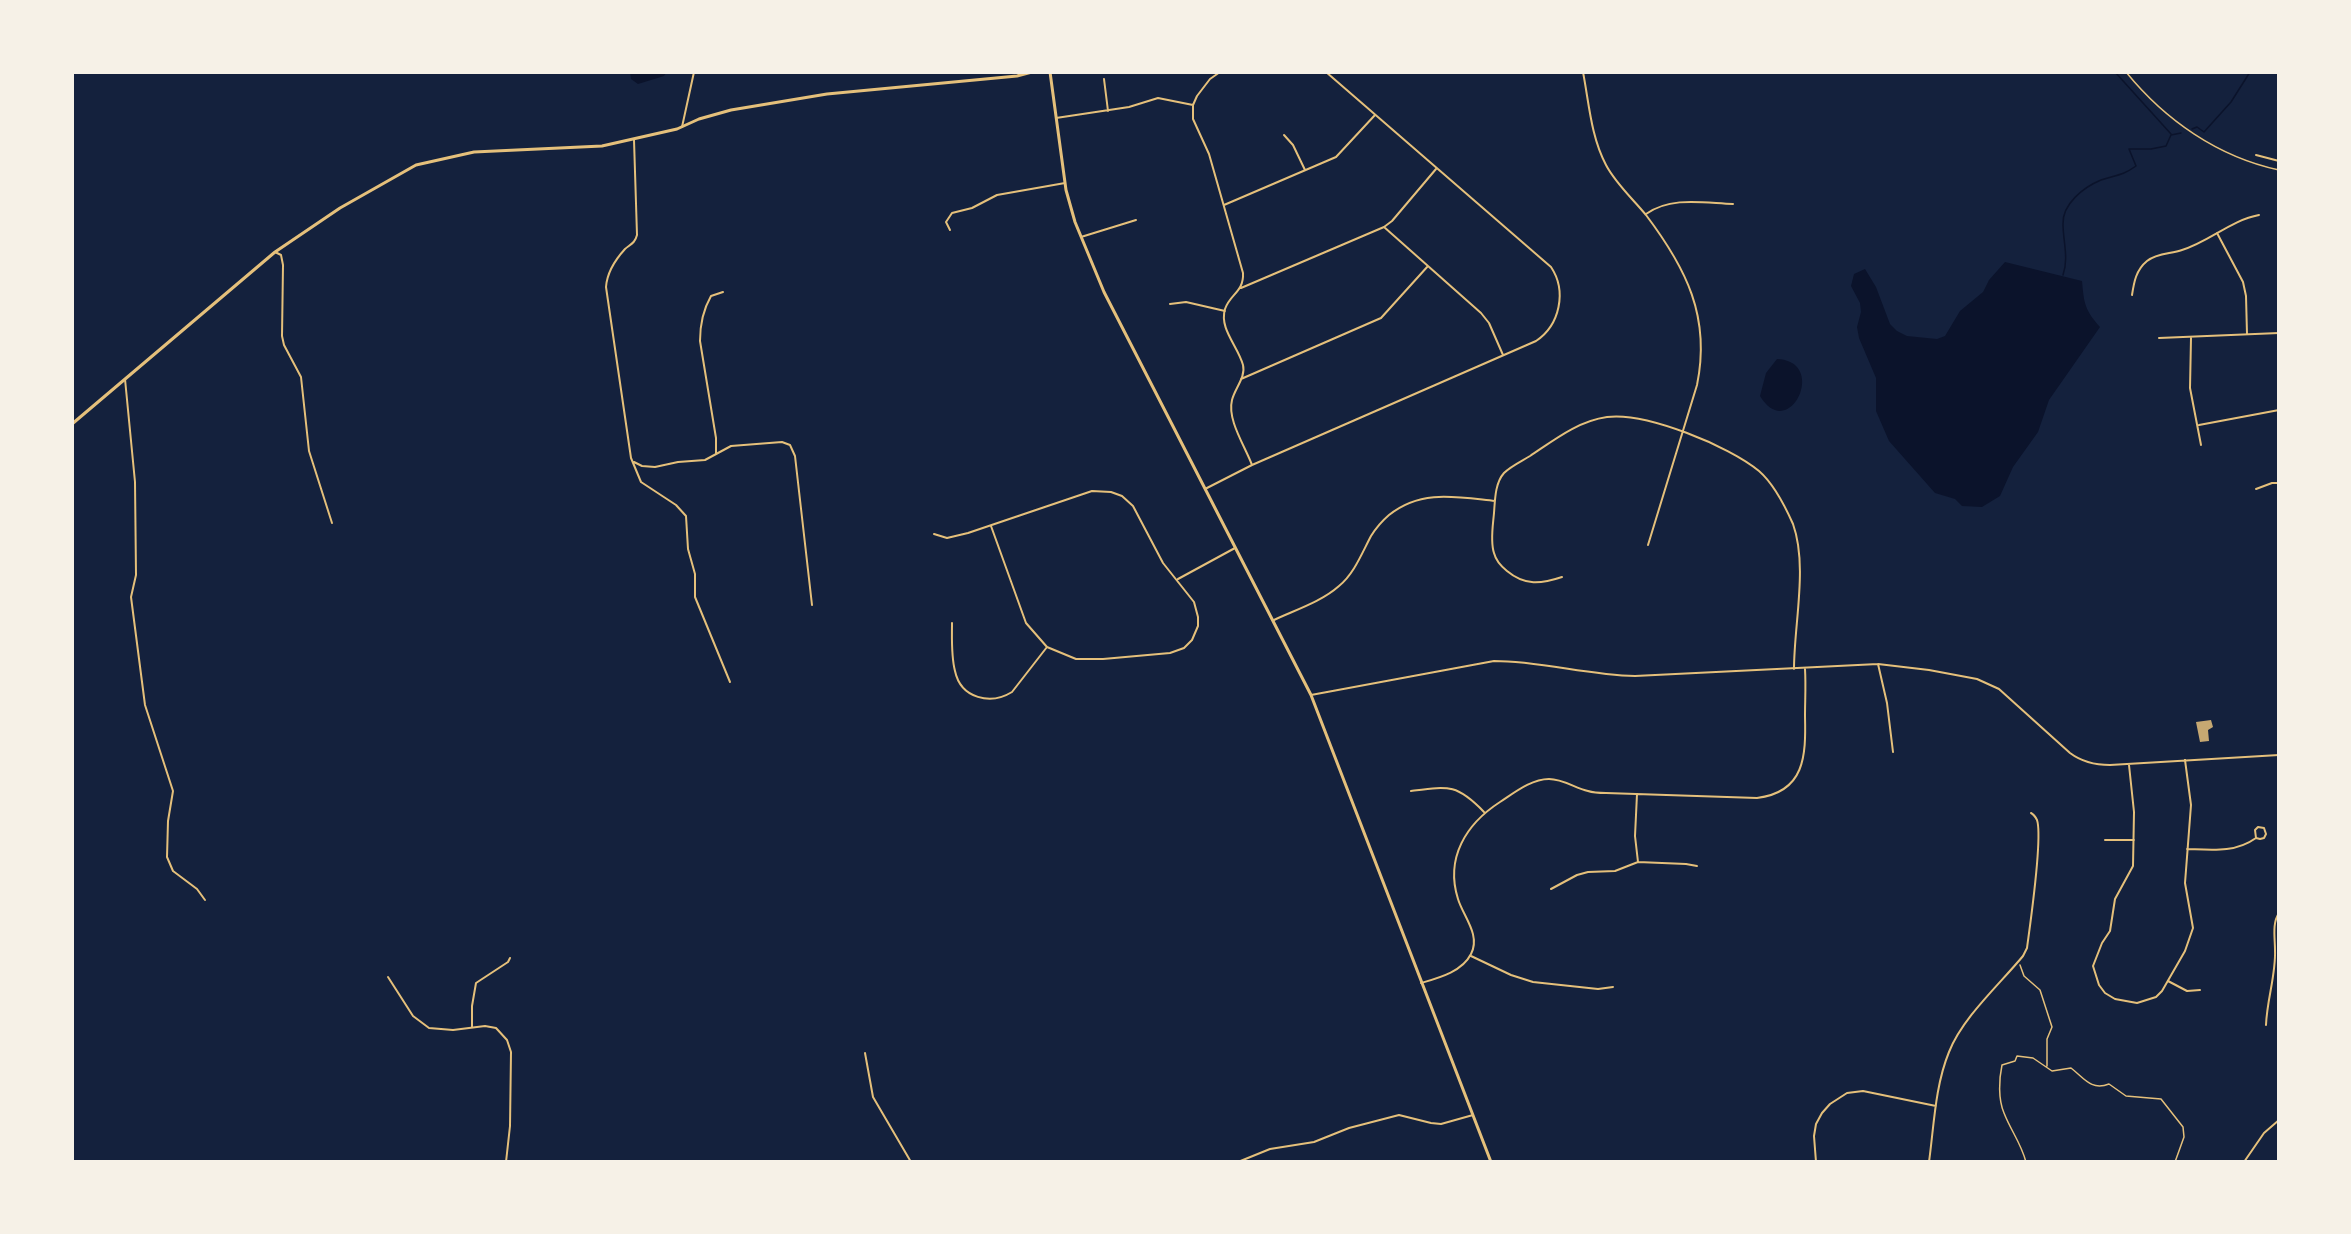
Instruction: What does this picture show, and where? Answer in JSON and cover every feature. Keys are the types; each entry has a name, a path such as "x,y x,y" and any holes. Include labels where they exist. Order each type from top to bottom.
{"street":[{"path":"682,127 694,72"},
{"path":"72,424 275,252 340,208 404,170 425,162 474,152 593,147 634,140 731,110 816,95 1017,76 1032,72"},
{"path":"1050,72 1065,183 1072,214 1081,237 1104,292 1311,695 1491,1162"},
{"path":"1220,72 1210,79 1193,105 1195,125 1209,154 1244,273 1241,288 1225,310 1227,330 1243,365 1241,379 1232,400 1232,410 1252,465"},
{"path":"1205,489 1252,465 1536,341 1552,327 1557,316 1560,289 1555,274 1545,261 1326,72"},
{"path":"1583,72 1597,147 1608,170 1645,214 1681,267 1691,289 1698,316 1701,345 1700,371 1648,545"},
{"path":"1104,79 1108,111"},
{"path":"1056,118 1129,107 1158,98 1193,105"},
{"path":"1224,205 1336,157 1375,115"},
{"path":"1284,135 1293,145 1305,170"},
{"path":"634,140 637,235 634,243 613,265 606,278 632,459 641,482 676,505 686,516 688,549 695,574 695,597 730,682"},
{"path":"2256,155 2279,161"},
{"path":"1241,288 1384,227 1392,221 1436,169"},
{"path":"950,230 946,222 952,213 972,208 1001,194 1065,183"},
{"path":"1645,214 1655,208 1675,202 1733,204"},
{"path":"2132,295 2134,280 2147,261 2156,256 2184,250 2244,218 2259,215"},
{"path":"1081,237 1136,220"},
{"path":"1384,227 1486,318 1503,355"},
{"path":"2217,233 2245,289 2247,334"},
{"path":"275,252 281,255 283,265 282,336 284,345 301,377 309,450 332,523"},
{"path":"1241,379 1381,318 1428,266"},
{"path":"716,454 716,438 700,341 700,328 706,305 711,296 723,292"},
{"path":"1170,304 1186,302 1225,310"},
{"path":"2159,338 2279,333"},
{"path":"2191,337 2190,388 2199,425 2201,445"},
{"path":"125,379 135,482 136,575 131,597 145,705 173,790 168,821 167,857 173,871 197,889 205,900"},
{"path":"2199,425 2279,410"},
{"path":"1562,577 1548,582 1531,583 1519,580 1503,568 1493,551 1495,501 1504,473 1561,435 1586,423 1610,417 1636,417 1650,420 1729,450 1759,471 1774,489 1791,520 1797,539 1799,568 1794,669"},
{"path":"632,459 639,465 651,467 705,460 728,446 734,445 782,442 792,447 812,605"},
{"path":"2256,489 2279,483"},
{"path":"934,534 947,538 991,526 1092,491 1115,493 1133,506 1164,563 1194,602 1198,617 1196,632 1184,648 1162,655 1085,660 1066,656 1047,647 1026,623 991,526"},
{"path":"1274,620 1323,597 1339,586 1351,573 1376,529 1407,502 1433,496 1495,501"},
{"path":"1178,579 1235,548"},
{"path":"952,623 954,671 969,693 984,699 1005,696 1012,692 1047,647"},
{"path":"1311,695 1494,661 1520,662 1614,676 1878,664 1977,679 1999,689 2077,758 2100,765 2279,755"},
{"path":"1878,664 1887,703 1893,752"},
{"path":"1421,983 1460,968 1471,956 1474,941 1472,929 1458,900 1453,876 1461,842 1484,812 1524,787 1548,779 1561,781 1587,791 1757,798 1767,796 1786,787 1796,777 1803,763 1806,742 1805,669"},
{"path":"2128,764 2134,812 2133,866 2115,899 2110,932 2102,943 2093,966 2099,985 2105,993 2127,1002 2137,1003 2156,997 2168,981 2185,951 2193,928 2185,883 2191,805 2185,760"},
{"path":"1411,791 1453,789 1468,796 1484,812"},
{"path":"1637,794 1635,836 1638,862"},
{"path":"1929,1162 1942,1071 1953,1044 1966,1023 2019,961 2027,948 2038,828 2036,819 2031,813"},
{"path":"2187,849 2238,848 2256,838 2264,838 2266,834 2264,828 2260,827 2255,830 2256,838"},
{"path":"2105,840 2134,840"},
{"path":"1551,889 1577,874 1615,871 1638,862 1697,866"},
{"path":"2266,1025 2275,970 2275,923 2279,913"},
{"path":"1471,956 1511,975 1533,982 1598,989 1613,987"},
{"path":"472,1027 472,1006 476,982 508,962 510,958"},
{"path":"388,977 413,1016 429,1028 453,1029 485,1026 496,1028 502,1033 510,1048 510,1126 506,1162"},
{"path":"2168,981 2187,991 2200,990"},
{"path":"865,1053 873,1097 911,1162"},
{"path":"1816,1162 1814,1136 1816,1124 1826,1109 1847,1093 1863,1091 1936,1106"},
{"path":"1238,1162 1270,1149 1314,1142 1349,1128 1399,1115 1441,1124 1473,1115"},
{"path":"2244,1162 2264,1133 2279,1120"}],"path":[{"path":"2126,72 2160,108 2196,136 2226,153 2279,170"},
{"path":"2019,961 2024,976 2040,990 2052,1027 2047,1039 2047,1066"},
{"path":"2026,1162 2022,1144 2013,1132 2001,1102 2002,1065 2015,1061 2017,1056 2024,1056 2047,1066 2052,1071 2071,1068 2089,1084 2103,1086 2109,1083 2127,1096 2155,1096 2161,1099 2183,1127 2184,1137 2175,1162"}],"water":[{"path":"630,72 667,72 664,76 638,84 631,79"},
{"path":"2005,262 2082,281 2086,306 2100,327 2049,400 2038,432 2013,467 2000,496 1982,507 1962,506 1955,499 1935,493 1889,441 1876,411 1876,378 1859,338 1857,327 1861,312 1860,303 1851,286 1854,274 1865,269 1876,287 1890,324 1897,331 1907,336 1937,339 1945,336 1960,311 1983,292 1989,280"},
{"path":"1777,359 1792,363 1800,372 1802,384 1799,396 1792,406 1782,411 1771,408 1760,396 1766,373"}],"building":[{"path":"2211,720 2213,727 2208,730 2209,741 2200,742 2196,722"}],"waterway":[{"path":"2115,72 2171,134"},
{"path":"2192,129 2197,127 2204,132 2231,102 2250,72"},
{"path":"2063,275 2066,256 2064,217 2070,203 2094,183 2123,174 2136,166 2129,149 2166,146 2171,135 2181,133"}]}
